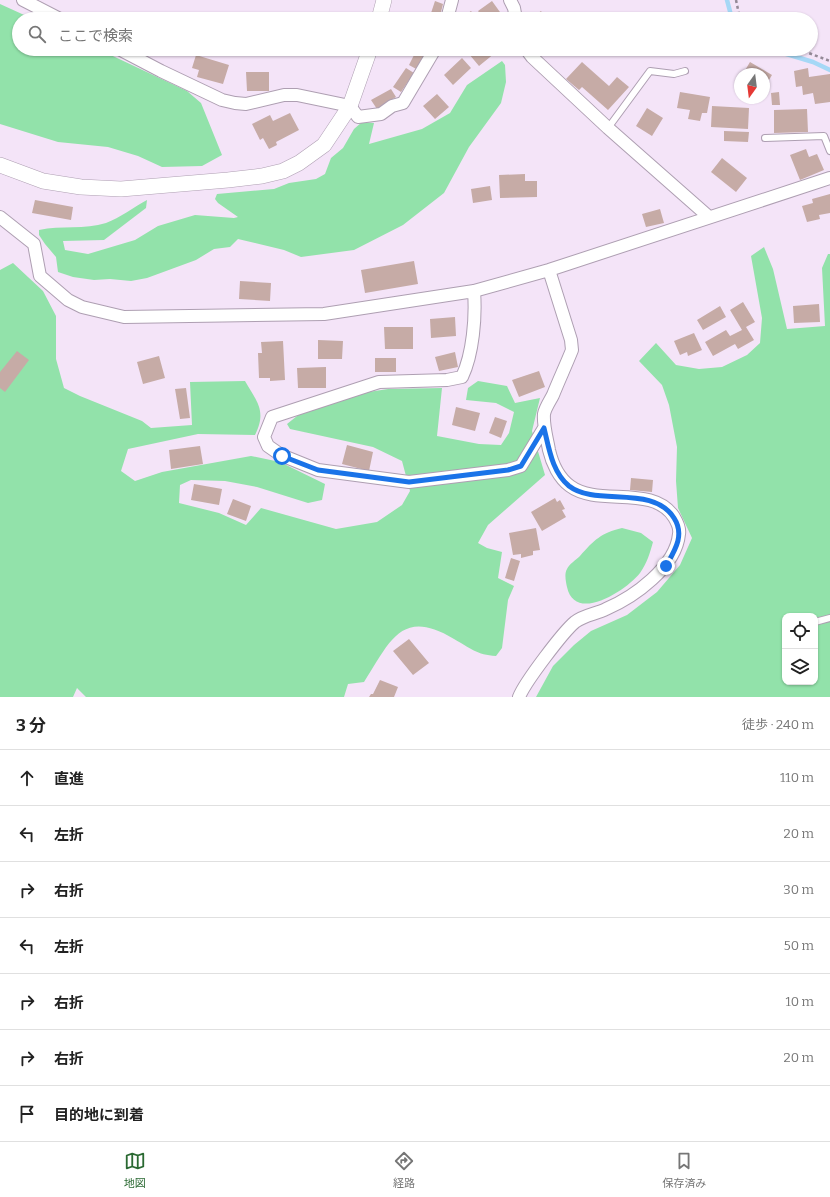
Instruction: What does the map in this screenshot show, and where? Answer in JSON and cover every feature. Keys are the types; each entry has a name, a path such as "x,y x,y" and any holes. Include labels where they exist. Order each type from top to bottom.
{"street":[{"path":"23,0 46,12"},
{"path":"381,12 384,0"},
{"path":"449,12 452,0"},
{"path":"510,0 515,12"},
{"path":"132,56 222,100 246,104 284,95 297,95 350,106 358,117 381,114 392,106 403,103 431,56"},
{"path":"0,166 43,181 81,187 121,189 262,176 283,171 312,156 324,145 350,106 368,56"},
{"path":"531,56 608,128 709,217"},
{"path":"0,217 34,244 40,276 68,300 82,307 124,317 324,314 474,291 549,270 709,217 794,192 830,178"},
{"path":"519,697 565,630 577,621 606,609 640,589 666,566 677,548 680,533 670,510 656,502 583,492 570,486 559,475 551,455 544,428 544,413 572,350 572,340 549,270"},
{"path":"474,291 475,304 469,358 462,377 447,380 379,382 272,417 264,438 268,446 282,456 318,470 409,482 508,470 521,466 544,428"}],"lane":[{"path":"608,128 650,71 674,74 685,71"},
{"path":"765,138 824,136 830,151"},
{"path":"818,621 830,618"}],"path":[{"path":"736,0 739,12"},
{"path":"817,56 830,61"}],"green space":[{"path":"0,4 18,12 12,12 12,56 113,56 187,91 201,103 222,155 202,166 162,167 138,156 108,147 58,142 0,124"},
{"path":"502,61 505,65 506,82 501,103 469,147 444,193 403,225 354,250 301,257 284,250 238,239 230,247 214,249 196,260 147,278 131,281 110,279 94,280 73,277 58,272 56,257 39,235 39,230 90,226 106,223 147,200 146,208 104,240 63,241 65,250 88,254 135,240 158,226 195,215 238,217 218,203 215,199 217,194 274,189 289,183 316,179 325,174 331,158 343,148 354,129 362,122 374,123 369,144 422,129 450,113 467,85"},
{"path":"764,247 773,269 787,329 825,326 822,268 828,254 830,254 830,697 536,697 553,666 574,645 591,631 627,615 657,592 680,565 692,538 678,508 676,481 677,447 669,405 662,385 639,361 656,343 676,365 699,369 722,367 747,355 760,343 762,318 751,256"},
{"path":"13,263 43,291 56,316 56,359 64,388 142,421 151,428 192,425 190,382 245,381 259,407 259,427 255,435 198,434 128,449 121,471 135,481 162,472 251,456 280,462 325,484 322,500 308,503 257,487 225,481 191,480 180,485 179,503 219,513 246,525 261,508 336,529 377,522 402,505 410,491 402,461 373,447 290,429 287,424 302,412 362,393 388,389 442,388 437,436 479,444 501,445 509,433 514,412 496,403 466,400 468,388 478,381 507,386 515,403 540,398 532,431 545,475 488,525 478,543 487,548 502,552 498,578 514,586 508,600 502,648 496,656 479,653 436,630 421,627 409,628 390,642 364,682 348,684 344,697 86,697 77,688 73,697 0,697 0,270"},
{"path":"622,528 641,533 653,542 646,562 640,573 624,588 602,600 590,603 580,603 572,598 567,587 566,580 566,571 568,567 598,538 609,532"}],"building":[{"path":"435,1 443,4 441,12 431,12"},
{"path":"492,1 500,12 479,12 478,11"},
{"path":"196,56 229,65 223,84 197,77 199,70 192,68"},
{"path":"414,56 425,56 418,70 409,65"},
{"path":"471,56 491,56 479,66"},
{"path":"462,58 471,68 453,85 444,75"},
{"path":"582,62 609,86 617,77 629,87 608,110 582,87 579,90 566,79"},
{"path":"750,62 760,68 746,68"},
{"path":"406,68 414,73 401,92 393,87"},
{"path":"808,68 809,77 830,74 830,102 815,104 813,93 803,95 802,86 796,87 794,71"},
{"path":"246,72 269,72 269,91 247,91"},
{"path":"391,89 396,97 377,109 371,100"},
{"path":"680,92 710,97 707,113 702,113 700,121 688,119 690,110 677,108"},
{"path":"779,92 780,105 772,105 771,93"},
{"path":"437,94 449,107 435,119 423,106"},
{"path":"712,106 749,108 748,129 711,127"},
{"path":"647,108 663,118 652,136 636,126"},
{"path":"807,109 808,132 774,133 774,110"},
{"path":"290,113 299,130 276,142 277,145 269,149 263,138 260,140 252,124 270,115 273,121"},
{"path":"724,131 749,132 748,142 724,141"},
{"path":"806,149 809,157 817,154 824,170 800,180 790,155"},
{"path":"722,158 747,178 736,192 711,172"},
{"path":"525,174 525,181 537,181 537,197 500,198 499,175"},
{"path":"490,186 492,200 473,203 471,189"},
{"path":"830,194 830,213 819,215 820,219 807,222 802,206 813,203 812,199"},
{"path":"35,200 73,207 71,220 32,213"},
{"path":"660,209 664,223 646,227 642,214"},
{"path":"414,261 418,284 365,293 361,270"},
{"path":"240,281 271,283 270,301 239,299"},
{"path":"743,302 755,322 746,327 754,340 738,349 735,344 713,356 705,342 726,330 730,336 742,330 730,310"},
{"path":"819,304 820,322 794,323 793,306"},
{"path":"720,306 726,317 703,330 697,320"},
{"path":"455,317 456,336 431,338 430,319"},
{"path":"384,327 413,327 413,349 385,349"},
{"path":"694,333 702,350 688,356 687,352 680,355 674,341"},
{"path":"318,340 343,341 342,359 318,359"},
{"path":"283,341 285,380 270,381 270,378 259,378 258,353 262,353 261,342"},
{"path":"17,351 29,360 5,392 0,388 0,372"},
{"path":"455,352 458,367 439,371 435,357"},
{"path":"159,356 165,378 143,384 137,362"},
{"path":"375,358 396,358 396,372 375,372"},
{"path":"326,367 326,388 298,388 297,368"},
{"path":"539,371 545,387 519,397 512,380"},
{"path":"186,388 190,418 180,419 175,389"},
{"path":"456,407 480,413 475,431 452,425"},
{"path":"495,417 507,421 501,438 489,433"},
{"path":"347,445 373,452 369,471 342,464"},
{"path":"200,446 203,464 171,469 169,450"},
{"path":"631,478 653,480 652,492 630,490"},
{"path":"194,484 222,489 219,505 191,500"},
{"path":"555,498 557,502 560,500 565,509 562,510 566,517 542,531 531,512"},
{"path":"233,499 251,506 246,521 227,514"},
{"path":"536,528 540,550 533,551 533,555 521,558 521,554 513,555 509,533"},
{"path":"511,558 520,561 514,581 505,578"},
{"path":"409,639 429,663 413,675 393,651"},
{"path":"380,680 398,687 394,697 369,697 373,694"}],"waterway":[{"path":"727,0 730,12"},
{"path":"793,56 813,62 830,70"}],"route":[{"path":"282,456 318,470 409,482 508,470 521,466 544,428 551,455 559,475 570,486 583,492 656,502 670,510 680,533 677,548 666,566"}]}
